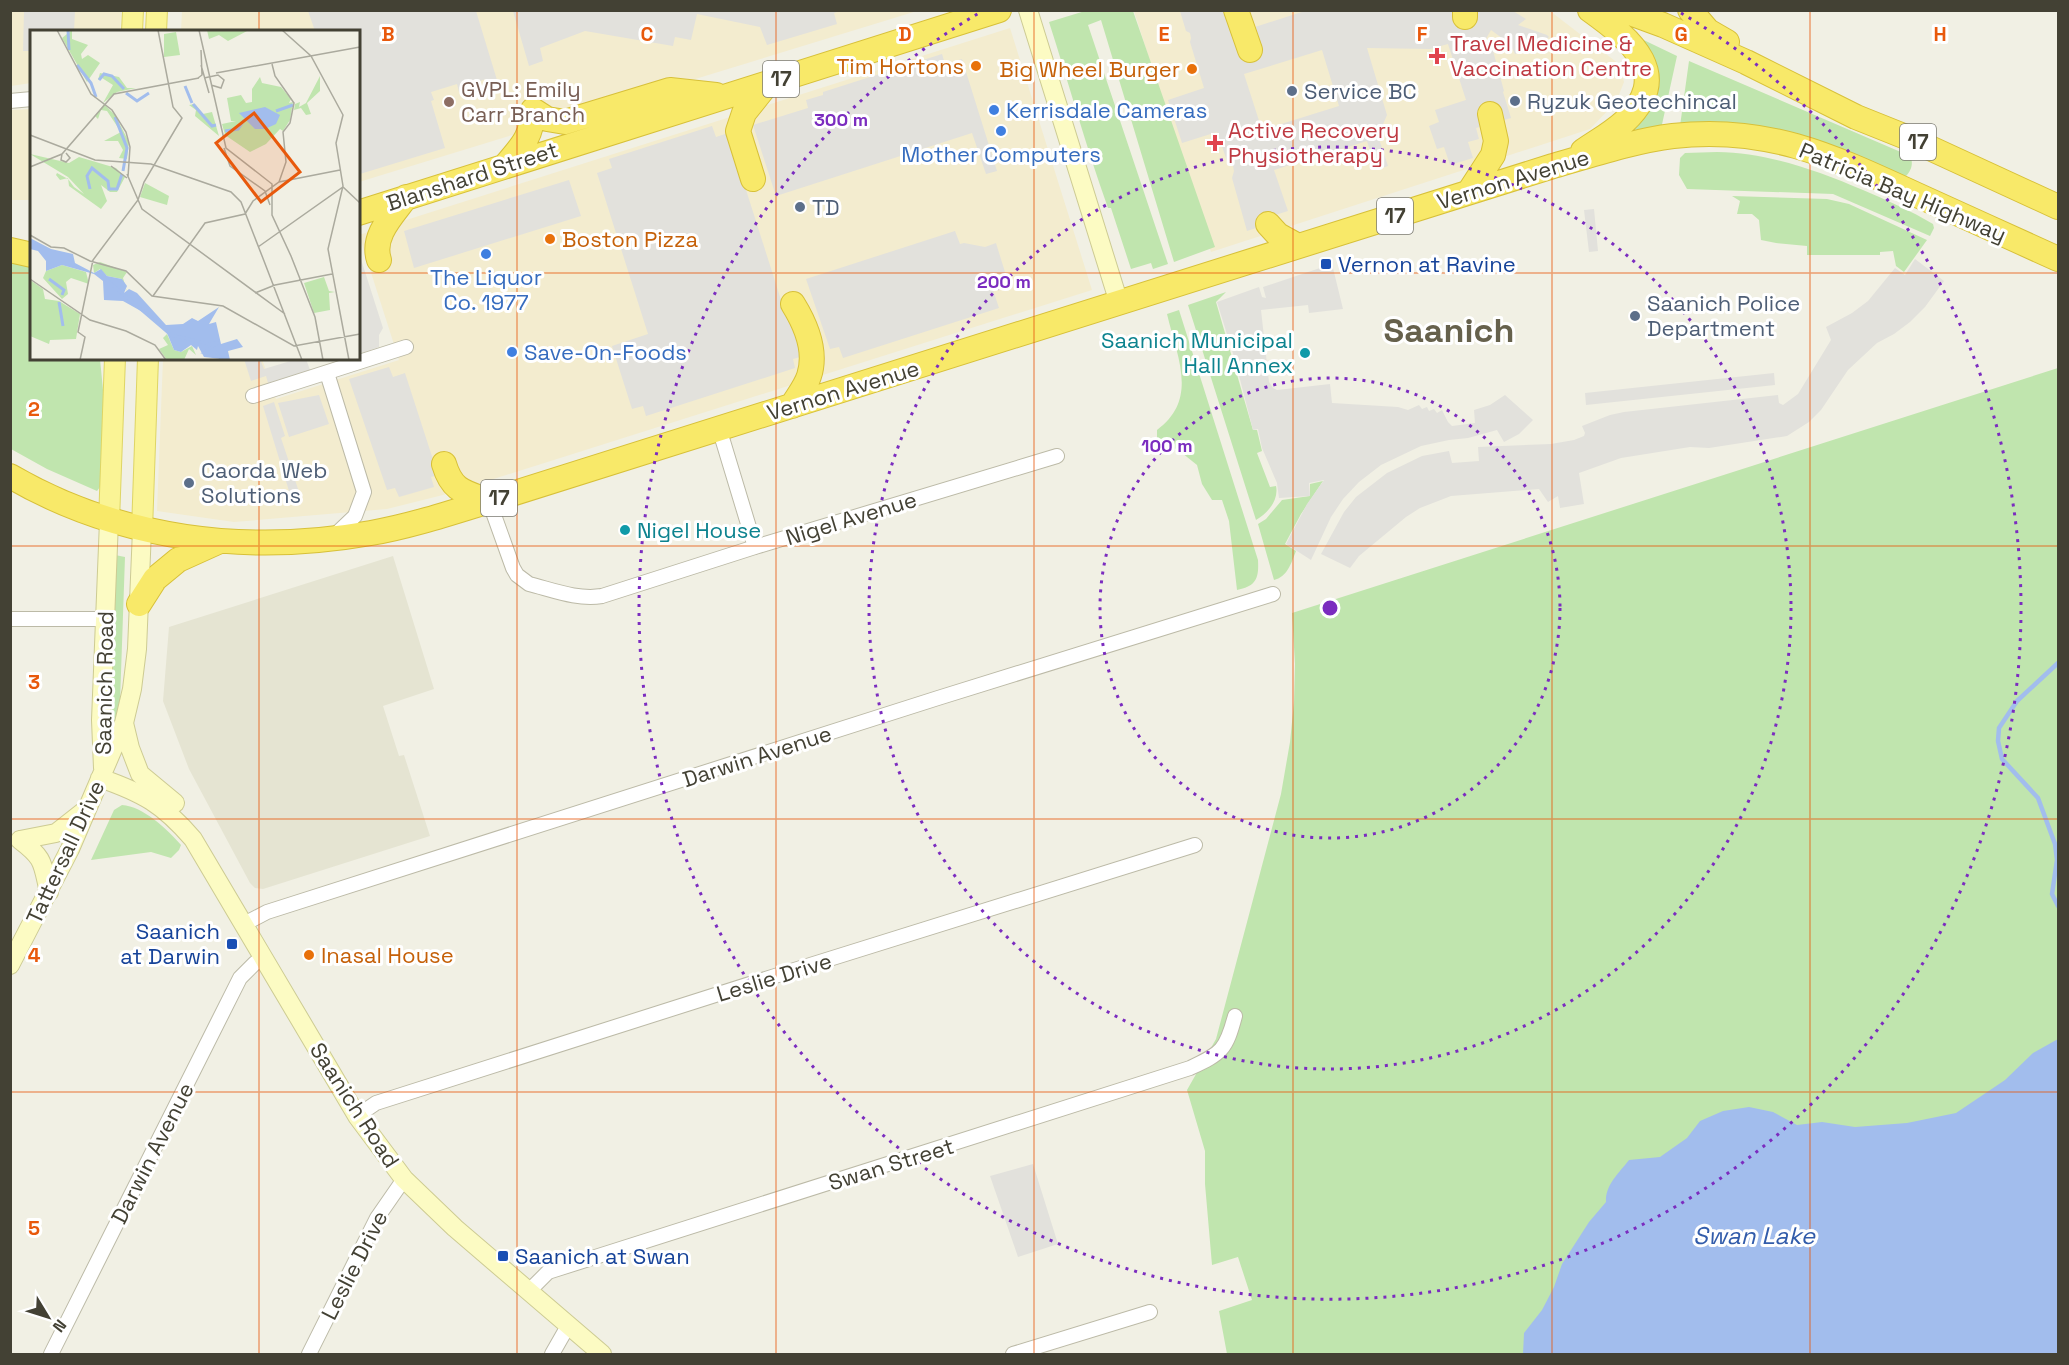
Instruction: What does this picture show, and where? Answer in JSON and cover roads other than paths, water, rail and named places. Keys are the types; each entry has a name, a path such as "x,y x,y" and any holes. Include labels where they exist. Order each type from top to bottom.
{"highway":[{"name":"Blanshard Street","path":"360,212 999,10"},
{"path":"1236,10 1250,50"},
{"path":"1568,161 1624,122 1643,99 1648,79 1642,57 1619,32 1590,10"},
{"name":"17","path":"1622,10 1746,62 1856,117 1906,137 2058,207"},
{"path":"1690,10 1708,31 1856,117"},
{"path":"753,179 738,131 744,112 768,83"},
{"path":"504,166 526,141 532,125 533,110 547,119 565,122 670,90 725,96"},
{"path":"1469,192 1493,155 1496,141 1490,114"},
{"name":"Patricia Bay Highway","path":"1672,136 1733,135 1769,139 1803,147 1853,166 2058,259"},
{"name":"Vernon Avenue","path":"10,476 57,501 109,521 142,530 219,541 257,543 330,540 372,533 489,501 1568,161 1672,136"},
{"path":"378,260 376,251 382,230 406,197"},
{"path":"1268,224 1278,235 1298,246"},
{"path":"792,406 809,377 813,356 802,319 793,304"},
{"path":"444,464 449,481 464,492 489,501"},
{"path":"139,604 155,579 178,560 219,541"}],"main road":[{"path":"132,30 133,10"},
{"path":"156,30 157,10"},
{"path":"1028,10 1119,303"},
{"name":"Saanich Road","path":"101,774 100,720 115,360"},
{"name":"Saanich Road","path":"101,774 124,723 135,670 148,360"},
{"path":"124,723 140,774 193,821 207,861"},
{"name":"Saanich Road","path":"101,774 154,801 184,829 207,861 357,1116 404,1179 454,1228 602,1354"},
{"name":"Tattersall Drive","path":"10,965 49,892 90,806 101,774"},
{"path":"15,840 56,833 90,806"},
{"path":"15,840 37,853 49,892"}],"street":[{"path":"10,101 30,99"},
{"path":"253,396 406,347"},
{"path":"327,374 364,492 355,516 330,540"},
{"path":"719,428 755,547"},
{"name":"Nigel Avenue","path":"489,501 517,575 529,584 581,597 602,596 755,547 1057,456"},
{"name":"Darwin Avenue","path":"244,924 267,912 960,691 1273,594"},
{"path":"10,619 105,619"},
{"name":"Leslie Drive","path":"357,1116 376,1103 1195,846"},
{"name":"Darwin Avenue","path":"51,1354 240,978 263,958"},
{"name":"Swan Street","path":"528,1292 548,1272 1190,1068 1217,1054 1228,1042 1235,1016"},
{"name":"Leslie Drive","path":"309,1354 378,1218 404,1179"},
{"path":"1013,1354 1150,1312"},
{"path":"552,1354 568,1326"}],"water":[{"name":"Swan Lake","path":"2058,1039 2058,1354 1523,1354 1524,1333 1542,1310 1554,1287 1562,1264 1589,1222 1606,1202 1610,1185 1629,1160 1660,1157 1687,1138 1700,1121 1723,1111 1749,1107 1773,1112 1797,1125 1822,1122 1855,1127 1907,1123 1956,1113 2005,1080 2033,1053"}],"waterway":[{"path":"2058,663 2017,701 1999,728 1998,741 2002,759 2038,798 2055,844 2057,860 2052,894 2058,906"}],"place":[{"name":"Travel Medicine & Vaccination Centre","path":"1437,56"},
{"name":"Tim Hortons","path":"976,66"},
{"name":"Big Wheel Burger","path":"1192,69"},
{"name":"Service BC","path":"1292,91"},
{"name":"Ryzuk Geotechincal","path":"1515,101"},
{"name":"GVPL: Emily Carr Branch","path":"449,102"},
{"name":"Kerrisdale Cameras","path":"994,110"},
{"name":"Mother Computers","path":"1001,131"},
{"name":"Active Recovery Physiotherapy","path":"1215,143"},
{"name":"TD","path":"800,207"},
{"name":"Boston Pizza","path":"550,239"},
{"name":"The Liquor Co. 1977","path":"486,254"},
{"name":"Vernon at Ravine","path":"1326,264"},
{"name":"Saanich Police Department","path":"1635,316"},
{"name":"Save-On-Foods","path":"512,352"},
{"name":"Saanich Municipal Hall Annex","path":"1305,353"},
{"name":"Caorda Web Solutions","path":"189,483"},
{"name":"Nigel House","path":"625,530"},
{"name":"Saanich at Darwin","path":"232,944"},
{"name":"Inasal House","path":"309,955"},
{"name":"Saanich at Swan","path":"503,1256"}],"district":[{"name":"Saanich","path":"1449,330"}]}
